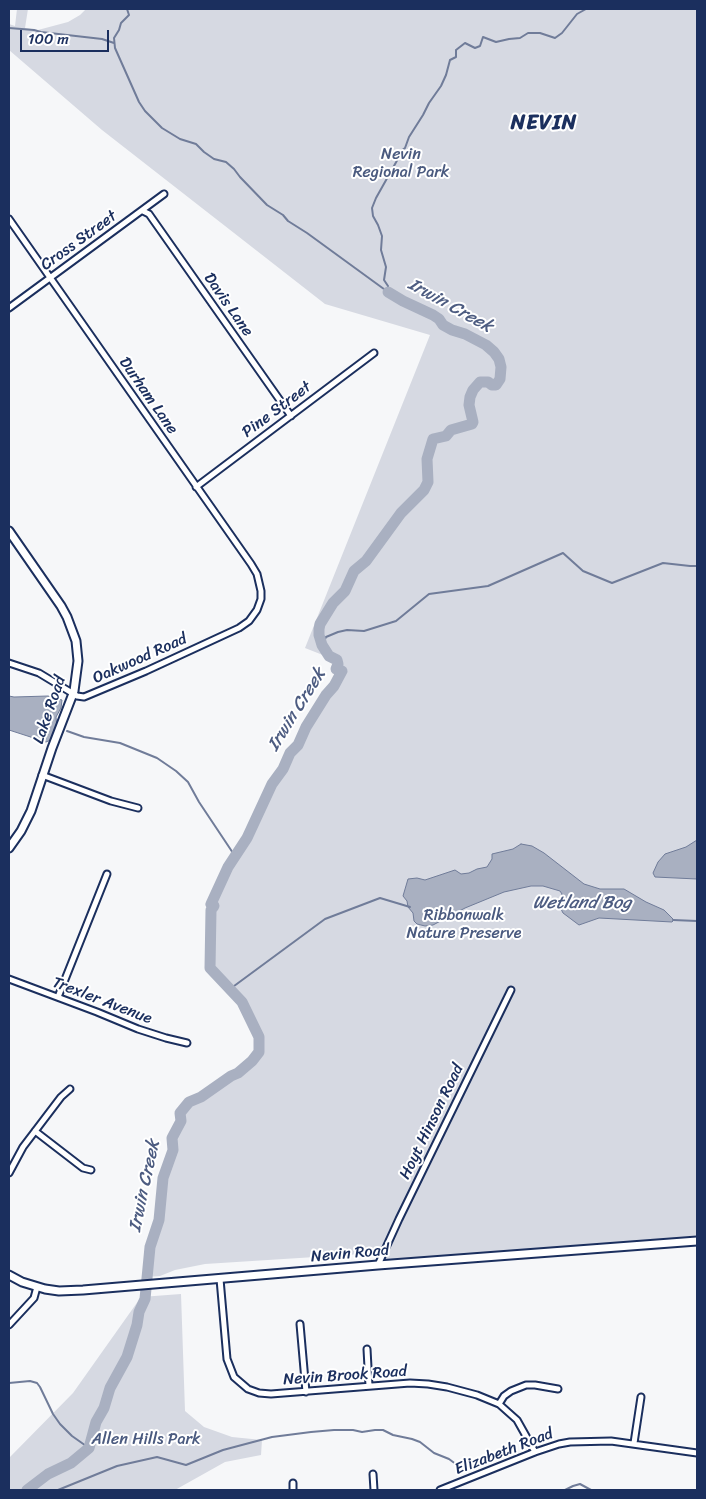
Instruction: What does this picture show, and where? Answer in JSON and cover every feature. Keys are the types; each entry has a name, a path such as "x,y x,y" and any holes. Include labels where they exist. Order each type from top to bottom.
{"main road":[{"name":"Lake Road","path":"9,531 61,606 76,641 78,661 73,694 42,775 37,796 27,820 9,848"},
{"name":"Nevin Road","path":"9,1275 37,1287 59,1291 75,1291 378,1265 697,1241"}],"street":[{"name":"Cross Street","path":"9,308 164,194"},
{"name":"Davis Lane","path":"143,211 149,214 291,416"},
{"name":"Durham Lane","path":"9,219 251,564 257,574 262,590"},
{"name":"Pine Street","path":"196,487 374,354"},
{"name":"Oakwood Road","path":"73,694 80,697 88,695 146,671 239,628 249,621 257,610 262,590"},
{"path":"9,663 39,673 73,694"},
{"path":"42,775 111,801 138,808"},
{"path":"58,997 106,874"},
{"name":"Trexler Avenue","path":"9,979 148,1032 187,1043"},
{"name":"Hoyt Hinson Road","path":"378,1265 511,990"},
{"path":"9,1173 23,1147 61,1097 70,1089"},
{"path":"35,1131 83,1168 91,1170"},
{"name":"Nevin Brook Road","path":"220,1279 226,1353 234,1377 242,1386 259,1393 271,1394 410,1383 428,1384 477,1395 499,1404 517,1420 535,1452"},
{"path":"9,1325 34,1298 37,1287"},
{"path":"300,1324 306,1392"},
{"path":"367,1349 369,1386"},
{"path":"499,1404 504,1396 511,1391 526,1385 558,1390"},
{"path":"634,1443 641,1397"},
{"name":"Elizabeth Road","path":"440,1490 535,1452 570,1442 611,1441 697,1453"},
{"path":"373,1474 374,1490"},
{"path":"293,1483 293,1490"}],"green space":[{"name":"Ribbonwalk Nature Preserve","path":"17,9 28,9 25,28 38,30 68,22 86,9 697,9 697,1237 400,1260 386,1260 378,1253 205,1264 175,1270 160,1276 147,1277 150,1247 159,1220 163,1178 173,1150 172,1138 181,1121 180,1113 189,1102 201,1097 238,1073 259,1052 259,1037 242,1002 210,968 211,910 214,906 211,904 228,867 247,838 272,784 283,769 290,753 298,745 306,727 342,671 343,663 305,648 430,335 325,304 102,130 9,50 9,24 15,26"},
{"name":"Allen Hills Park","path":"181,1294 185,1411 204,1427 232,1437 262,1440 261,1455 225,1462 175,1490 9,1490 9,1458 73,1393 141,1297"}],"water":[{"path":"9,696 48,696 62,700 61,708 56,717 57,729 53,739 46,742 9,730"},
{"path":"697,840 697,879 655,877 653,873 658,862 665,854 686,847"},
{"name":"Wetland Bog","path":"521,844 532,846 544,853 584,884 600,889 624,889 664,910 674,920 672,922 599,918 579,925 563,913 560,907 562,894 560,891 543,886 531,886 504,892 465,908 433,925 425,926 414,921 413,913 403,896 408,879 417,878 425,880 455,870 461,874 469,873 487,867 492,859 492,854 513,849"}],"waterway":[{"path":"127,9 129,15 121,23 114,38 115,48 139,102 145,111 162,128 180,139 196,144 214,159 226,162 267,205 388,292"},
{"name":"Irwin Creek","path":"388,292 388,286 384,280 386,267 381,250 382,236 373,216 372,208 401,151 405,148 409,137 441,86 450,60 456,57 456,50 465,43 475,48 480,46 483,37 496,42 520,38 528,33 540,33 555,38 562,33 577,14 586,9"},
{"path":"9,28 102,39 114,43"},
{"name":"Irwin Creek","path":"27,1490 48,1474 71,1463 89,1448 96,1422 104,1408 110,1388 127,1357 139,1312 145,1299 150,1247 159,1220 163,1178 173,1150 172,1138 181,1121 180,1113 189,1102 201,1097 238,1073 259,1052 259,1037 242,1002 210,968 211,910 214,906 211,904 228,867 247,838 272,784 283,769 290,753 298,745 306,727 342,671 336,669 337,660 329,656 322,645 319,635 320,624 333,603 345,591 354,571 366,561 401,513 424,490 428,482 427,459 433,439 446,436 451,430 472,424 469,405 473,390 480,382 496,385 500,379 501,367 499,359 486,345 465,334 452,330 443,325 433,315 388,292"},
{"path":"322,645 326,637 338,632 347,630 364,631 396,621 429,594 488,586 563,553 583,571 612,583 663,563 697,566"},
{"path":"67,731 84,737 120,743 157,758 176,771 188,782 235,856"},
{"path":"230,989 325,919 380,898 410,907"},
{"path":"673,920 697,921"},
{"path":"9,1383 30,1381 37,1383 60,1424 72,1436 89,1448"},
{"path":"58,1490 117,1466 157,1457 186,1465 223,1450 272,1437 334,1430 362,1432 383,1430 393,1435 412,1439 420,1442 434,1453 449,1459 457,1465 462,1473"},
{"path":"565,1490 580,1484 591,1490"}],"district":[{"name":"NEVIN","path":"544,124"}],"park label":[{"name":"Nevin Regional Park","path":"401,164"}]}
